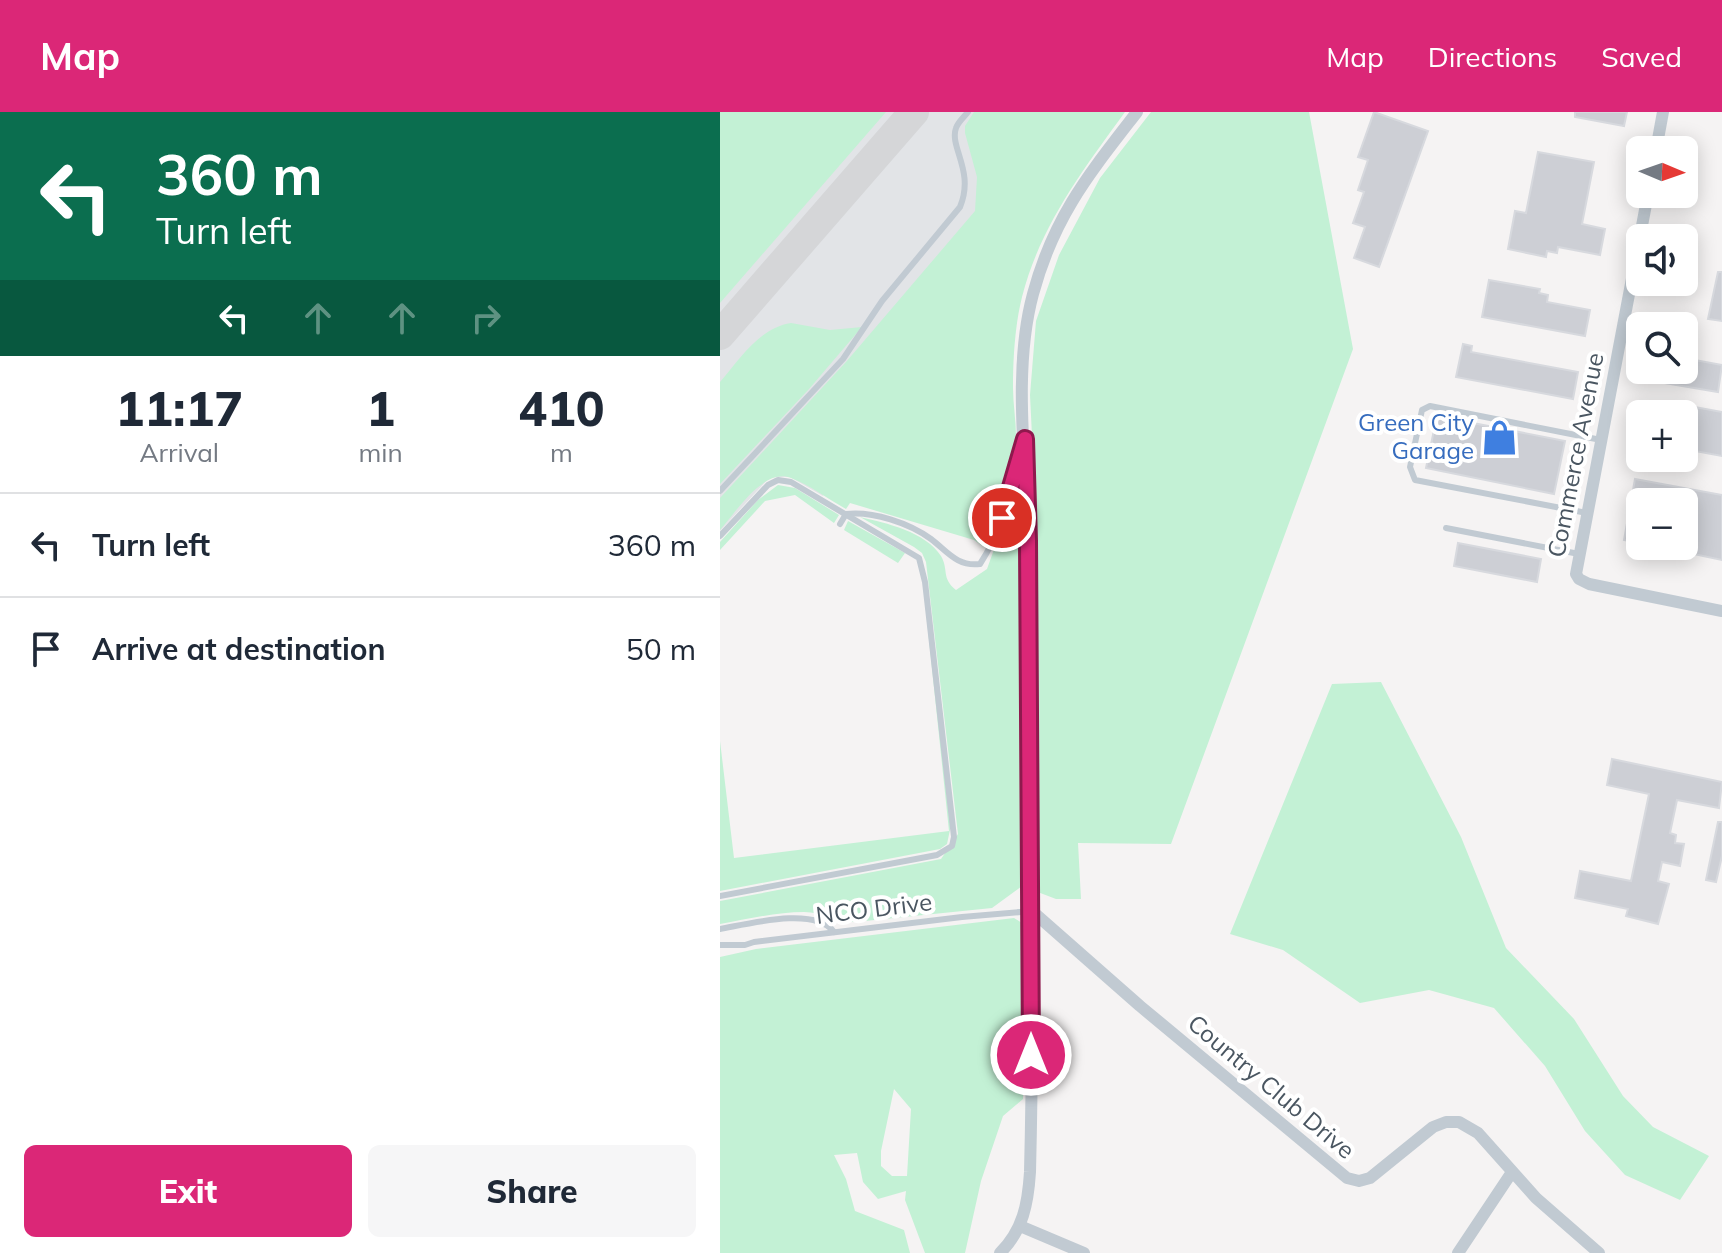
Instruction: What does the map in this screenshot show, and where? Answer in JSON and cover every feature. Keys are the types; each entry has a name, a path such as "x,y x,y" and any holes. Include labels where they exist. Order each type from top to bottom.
{"street":[{"path":"1000,1253 1020,1226 1027,1203 1030,1172 1032,911 1028,541 1022,361 1033,295 1062,217 1079,187 1137,112"},
{"path":"1659,136 1663,112"},
{"name":"Commerce Avenue","path":"1645,208 1576,574 1585,583 1722,611"},
{"name":"Country Club Drive","path":"1032,911 1140,1006 1347,1178 1359,1181 1370,1178 1433,1127 1446,1122 1459,1122 1469,1127 1536,1198 1599,1253"},
{"path":"1458,1253 1512,1172"},
{"path":"1020,1226 1084,1253"}],"lane":[{"path":"720,491 843,359 882,301 960,207 966,194 966,176 955,137 956,127 968,112"},
{"path":"1587,513 1415,480 1410,467 1422,410 1430,406 1439,405 1601,440"},
{"path":"846,514 876,516 896,523 930,538 960,562 980,564 1002,518 1025,439"},
{"path":"720,536 768,485 778,480 791,482 919,558 925,582 953,828 952,846 937,855 720,896"},
{"path":"840,524 846,514"},
{"path":"1446,528 1579,554"},
{"path":"910,567 919,558"},
{"name":"NCO Drive","path":"720,945 745,945 834,932 1032,911"},
{"path":"720,929 801,917 829,925 834,932"}],"shaded area":[{"path":"720,112 1067,112 823,496 790,477 770,477 720,531"}],"green space":[{"path":"720,112 886,112 720,303"},
{"path":"974,112 1125,112 1064,200 1030,271 1015,342 1013,388 1016,431 1013,464 984,547 974,540 850,503 846,509 805,484 781,476 751,493 720,530 720,498 846,362 975,211 977,177 965,133 965,126"},
{"path":"1151,112 1309,112 1353,349 1171,844 1078,843 1081,899 1056,899 1022,886 992,908 855,922 811,912 794,912 720,924 720,901 941,859 958,834 926,562 922,553 914,547 860,517 905,530 926,541 941,556 948,582 956,590 987,569 1020,477 1024,550 1037,538 1030,395 1036,321 1059,255 1100,178"},
{"path":"791,323 830,330 862,327 720,484 720,382 760,338"},
{"path":"778,485 795,488 839,515 834,523 795,495 765,501 720,550 720,542 758,500"},
{"path":"848,521 905,553 898,563 844,530"},
{"path":"922,573 951,825 947,844 940,849 720,891 720,741 734,858 949,831"},
{"path":"1381,682 1461,837 1506,948 1574,1019 1623,1096 1653,1127 1709,1156 1680,1200 1625,1175 1585,1131 1545,1066 1494,1008 1429,990 1360,1003 1283,950 1230,934 1332,684"},
{"path":"1014,918 1022,923 1023,1099 1003,1116 981,1181 965,1253 925,1253 905,1200 906,1191 878,1199 863,1182 857,1153 834,1155 846,1179 855,1211 904,1230 910,1253 720,1253 720,957 756,949","holes":["894,1089 911,1109 907,1176 892,1176 881,1166 881,1151"]}],"building":[{"path":"1374,112 1428,131 1379,267 1354,258 1365,227 1353,223 1364,192 1358,190 1368,160 1358,157"},
{"path":"1575,112 1627,112 1624,126 1575,117"},
{"path":"1538,152 1594,162 1582,224 1605,229 1600,255 1558,247 1557,253 1547,251 1546,257 1508,249 1515,211 1526,213"},
{"path":"1718,272 1722,272 1722,321 1708,319"},
{"path":"1489,280 1540,289 1539,293 1548,295 1547,302 1590,310 1585,336 1482,317"},
{"path":"1463,344 1472,346 1471,352 1578,372 1573,399 1456,377"},
{"path":"1698,361 1722,365 1718,392 1670,384 1698,384"},
{"path":"1698,408 1722,412 1722,456 1698,452"},
{"path":"1437,416 1565,441 1554,494 1426,468"},
{"path":"1635,479 1684,488 1633,488"},
{"path":"1698,491 1722,495 1722,560 1698,555"},
{"path":"1458,543 1541,559 1537,582 1454,566"},
{"path":"1612,759 1722,782 1719,808 1677,800 1670,833 1676,835 1675,843 1684,844 1680,866 1662,862 1658,881 1669,884 1658,924 1626,916 1628,909 1575,898 1580,871 1631,881 1649,794 1607,785"},
{"path":"1718,822 1722,822 1722,856 1716,882 1706,880"}],"taxiway":[{"path":"720,335 914,112"}],"place":[{"name":"Green City Garage","path":"1500,437"}],"route":[{"path":"1002,518 1025,439 1032,911 1031,1055"}]}
